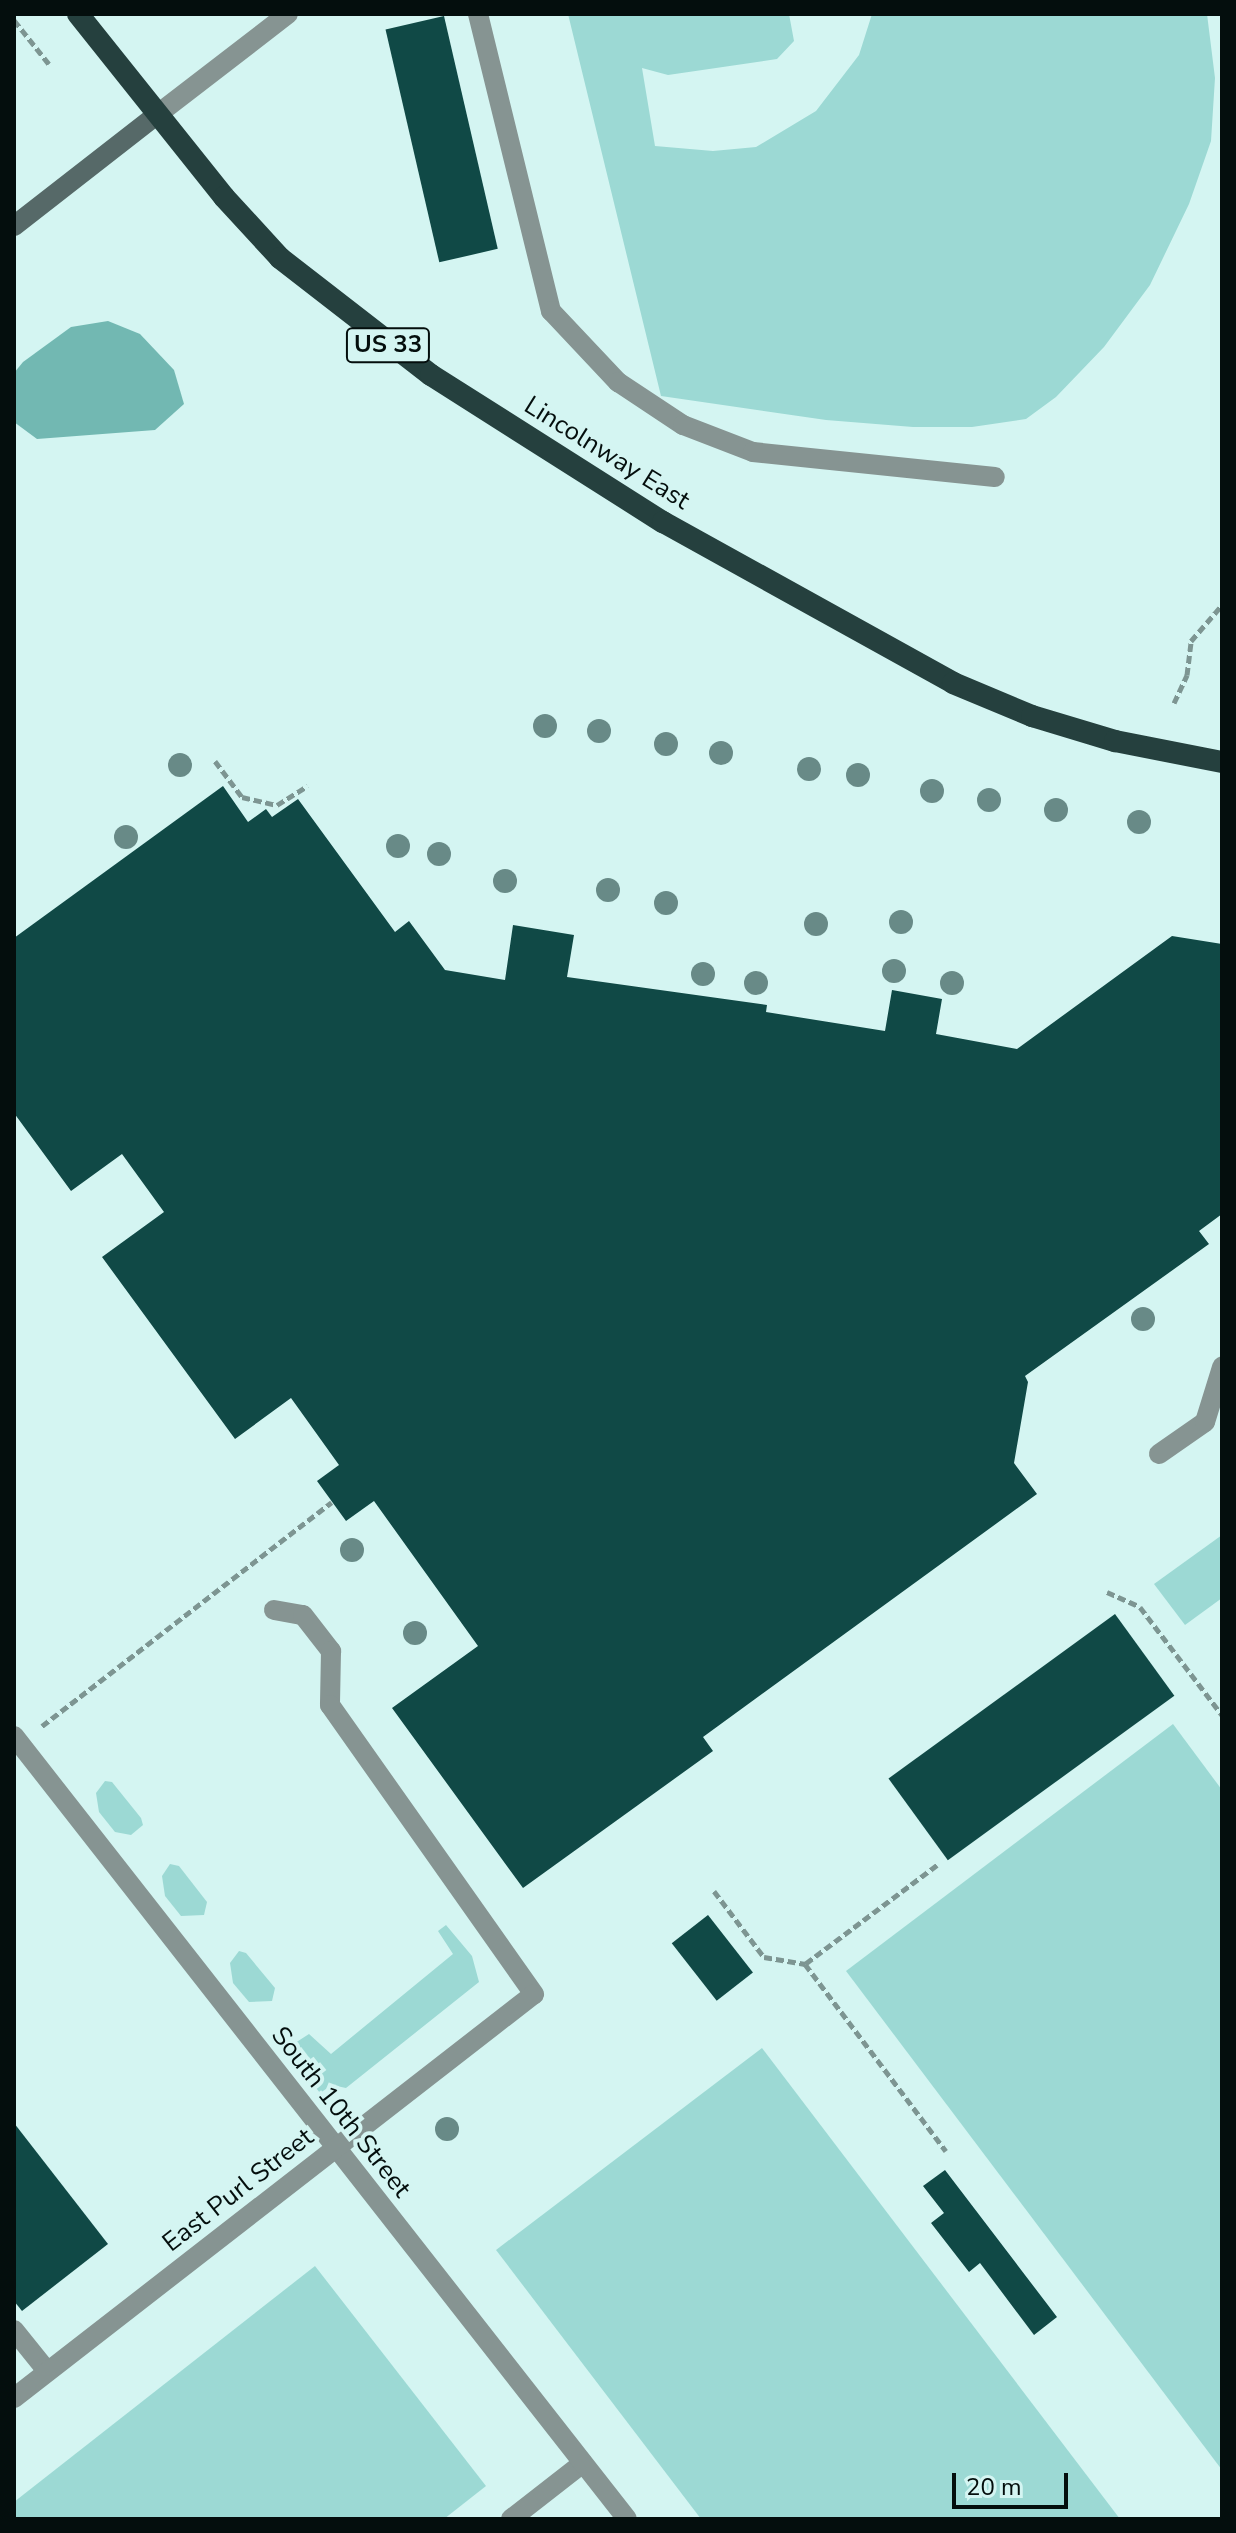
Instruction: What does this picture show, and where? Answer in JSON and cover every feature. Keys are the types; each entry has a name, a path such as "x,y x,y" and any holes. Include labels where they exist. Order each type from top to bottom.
{"highway":[{"name":"Lincolnway East","path":"78,14 234,207 325,297 431,375 663,522 953,683 1032,716 1115,741 1222,762"}],"main road":[{"path":"14,226 158,114"}],"street":[{"path":"158,114 288,14"},
{"path":"478,14 551,311 618,382 683,425 753,452 995,477"},
{"path":"1159,1454 1205,1422 1222,1367"},
{"name":"East Purl Street","path":"14,2398 534,1994 330,1705 331,1651 303,1615 274,1610"},
{"name":"South 10th Street","path":"17,1740 627,2519"},
{"path":"14,2330 47,2371"},
{"path":"511,2519 583,2463"}],"path":[{"path":"14,20 49,64"},
{"path":"1174,703 1187,675 1191,641 1222,605"},
{"path":"215,761 242,797 277,805 307,786"},
{"path":"17,1740 332,1502"},
{"path":"1107,1592 1140,1607 1222,1715"},
{"path":"805,1964 937,1865"},
{"path":"714,1891 764,1957 805,1964 946,2151"}],"shaded area":[{"path":"568,14 789,14 794,41 777,59 668,75 642,68 655,146 713,151 756,147 816,111 859,55 872,14 1207,14 1215,78 1211,141 1189,204 1150,285 1104,347 1056,397 1026,419 972,427 913,427 826,420 661,396"},
{"path":"108,321 140,334 174,370 184,404 155,430 37,439 14,422 14,373 23,362 71,327"},
{"path":"1222,1535 1222,1598 1185,1625 1154,1584"},
{"path":"1173,1724 1222,1790 1222,2470 846,1971"},
{"path":"105,1781 112,1782 141,1818 143,1825 131,1835 115,1832 99,1812 96,1793"},
{"path":"170,1864 179,1866 207,1902 204,1915 181,1916 165,1896 162,1876"},
{"path":"446,1925 472,1956 479,1982 346,2088 332,2085 320,2093 296,2062 295,2043 309,2034 331,2054 453,1954 438,1931"},
{"path":"239,1951 246,1953 275,1988 272,2001 249,2002 233,1983 230,1963"},
{"path":"762,2048 1120,2519 701,2519 496,2250"},
{"path":"315,2266 486,2486 444,2519 14,2519 14,2502"}],"building":[{"path":"444,16 498,249 439,262 386,29"},
{"path":"223,786 248,822 266,809 272,817 298,799 395,932 409,921 445,970 505,980 513,925 574,935 567,977 767,1005 766,1012 885,1031 892,990 942,999 936,1034 1017,1049 1172,936 1222,944 1222,1214 1199,1231 1209,1244 1025,1376 1028,1382 1014,1463 1037,1494 703,1737 713,1751 523,1888 392,1708 478,1646 374,1501 346,1521 317,1481 339,1465 291,1398 235,1439 102,1257 164,1212 122,1154 71,1191 14,1113 14,938"},
{"path":"1115,1614 1174,1696 948,1860 888,1779"},
{"path":"708,1915 753,1973 717,2001 672,1943"},
{"path":"14,2123 108,2244 22,2311 14,2301"},
{"path":"945,2170 1057,2317 1034,2335 980,2263 969,2272 931,2223 944,2213 923,2186"}]}
